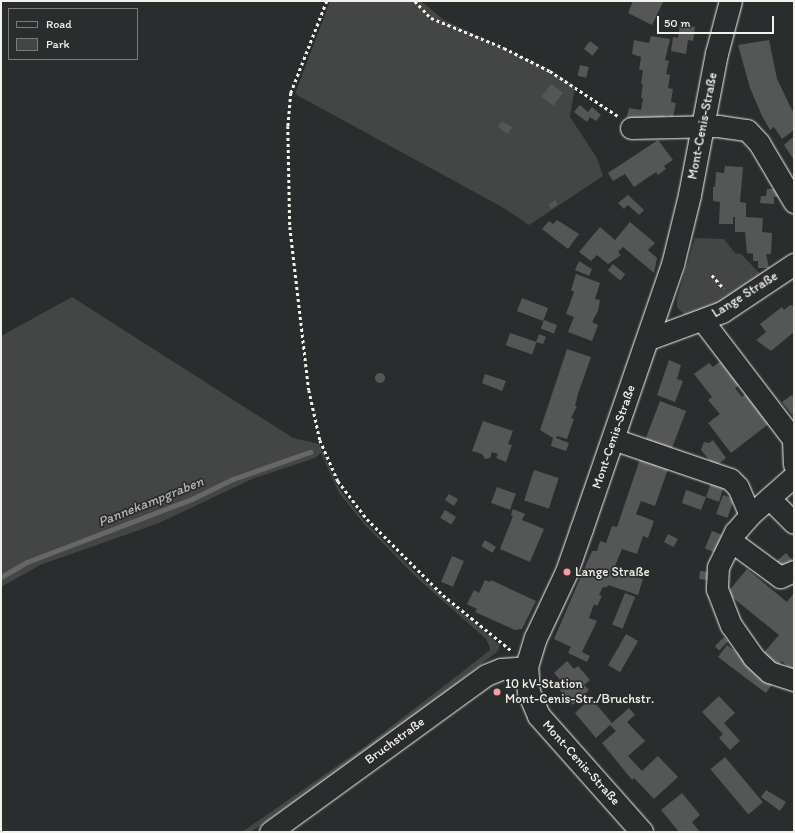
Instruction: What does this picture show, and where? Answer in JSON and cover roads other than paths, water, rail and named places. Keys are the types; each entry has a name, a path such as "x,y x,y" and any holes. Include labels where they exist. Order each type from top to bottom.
{"main road":[{"name":"Mont-Cenis-Straße","path":"642,832 539,716 529,693 528,667 536,638 567,572 649,339 673,265 717,54 731,1"}],"street":[{"path":"631,128 703,126 737,127 747,130 759,143 794,202"},
{"name":"Lange Straße","path":"649,339 703,321 722,312 794,264"},
{"path":"703,321 793,439 794,464"},
{"path":"613,439 730,478 738,487 750,515"},
{"path":"794,476 750,515 731,541 718,567 717,589 731,625 753,657 769,672 794,680"},
{"path":"769,498 794,523"},
{"path":"731,541 780,577 794,571"},
{"name":"Bruchstraße","path":"270,832 486,675 501,669 528,667"}],"waterway":[{"name":"Pannekampgraben","path":"1,577 27,562 192,499 233,479 310,452"}],"place":[{"name":"Lange Straße","path":"567,572"},
{"name":"10 kV-Station Mont-Cenis-Str./Bruchstr.","path":"497,692"}]}
